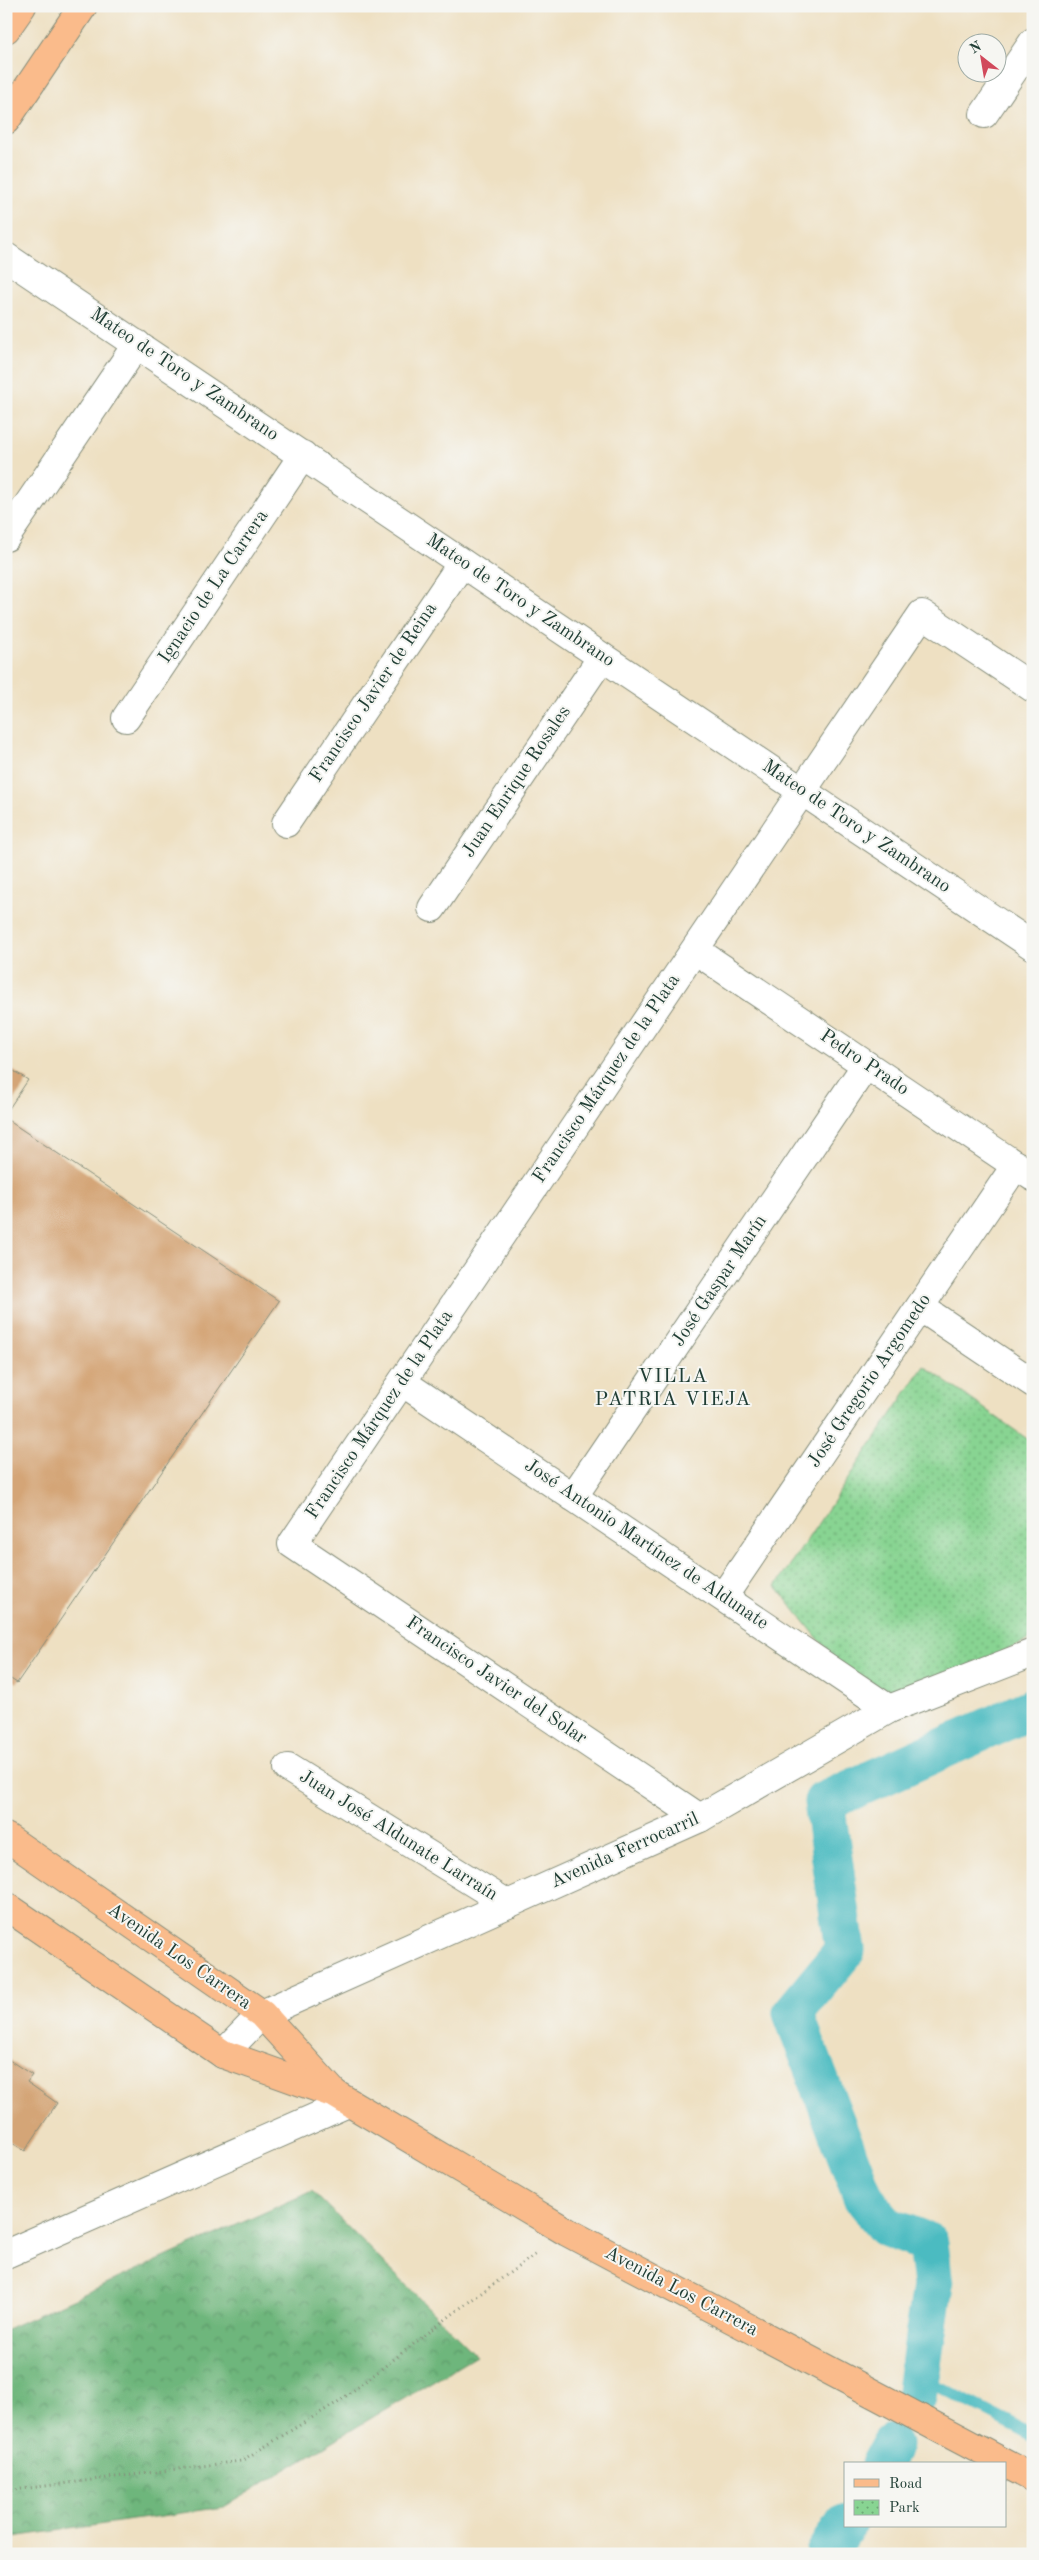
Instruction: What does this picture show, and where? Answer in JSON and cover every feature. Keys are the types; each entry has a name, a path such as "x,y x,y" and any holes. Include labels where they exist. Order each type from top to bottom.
{"main road":[{"path":"6,30 22,6"},
{"path":"6,120 83,6"},
{"name":"Avenida Los Carrera","path":"6,1837 262,2014 341,2099"},
{"name":"Avenida Los Carrera","path":"6,1906 223,2054 341,2099 567,2232 1003,2462"},
{"name":"Avenida Los Carrera","path":"1006,2464 1033,2478"}],"street":[{"path":"984,114 1033,42"},
{"name":"Mateo de Toro y Zambrano","path":"6,256 1033,946"},
{"path":"6,537 137,344"},
{"name":"Ignacio de La Carrera","path":"126,718 303,455"},
{"name":"Francisco Javier de Reina","path":"286,823 462,563"},
{"name":"Francisco Márquez de la Plata","path":"292,1544 922,614 1033,688"},
{"name":"Juan Enrique Rosales","path":"432,908 602,657"},
{"name":"Pedro Prado","path":"695,950 1024,1171"},
{"name":"José Gaspar Marín","path":"573,1497 866,1065"},
{"name":"José Gregorio Argomedo","path":"724,1597 920,1307 1024,1171"},
{"path":"920,1307 1033,1383"},
{"name":"José Antonio Martínez de Aldunate","path":"402,1382 889,1709"},
{"name":"Francisco Javier del Solar","path":"292,1544 700,1818"},
{"name":"Avenida Ferrocarril","path":"223,2054 262,2014 700,1818 889,1709 1033,1653"},
{"name":"Juan José Aldunate Larraín","path":"288,1768 508,1904"},
{"path":"6,2254 341,2099"}],"path":[{"path":"6,2492 240,2461 341,2400 463,2306 567,2232"}],"green space":[{"path":"924,1366 1033,1443 1033,1638 875,1710 776,1586"},
{"path":"312,2191 476,2355 224,2507 6,2538 6,2329"}],"building":[{"path":"6,1066 28,1080 6,1113"},
{"path":"6,1119 279,1301 17,1683 6,1676"},
{"path":"6,2058 32,2075 27,2082 57,2103 25,2151 6,2139"}],"waterway":[{"path":"916,2397 933,2285 928,2243 887,2227 864,2199 793,2013 845,1950 824,1802 1033,1708"},
{"path":"919,2377 1033,2435"},
{"path":"882,2462 892,2444"},
{"path":"827,2554 844,2526"}],"district":[{"name":"VILLA PATRIA VIEJA","path":"673,1388"}]}
